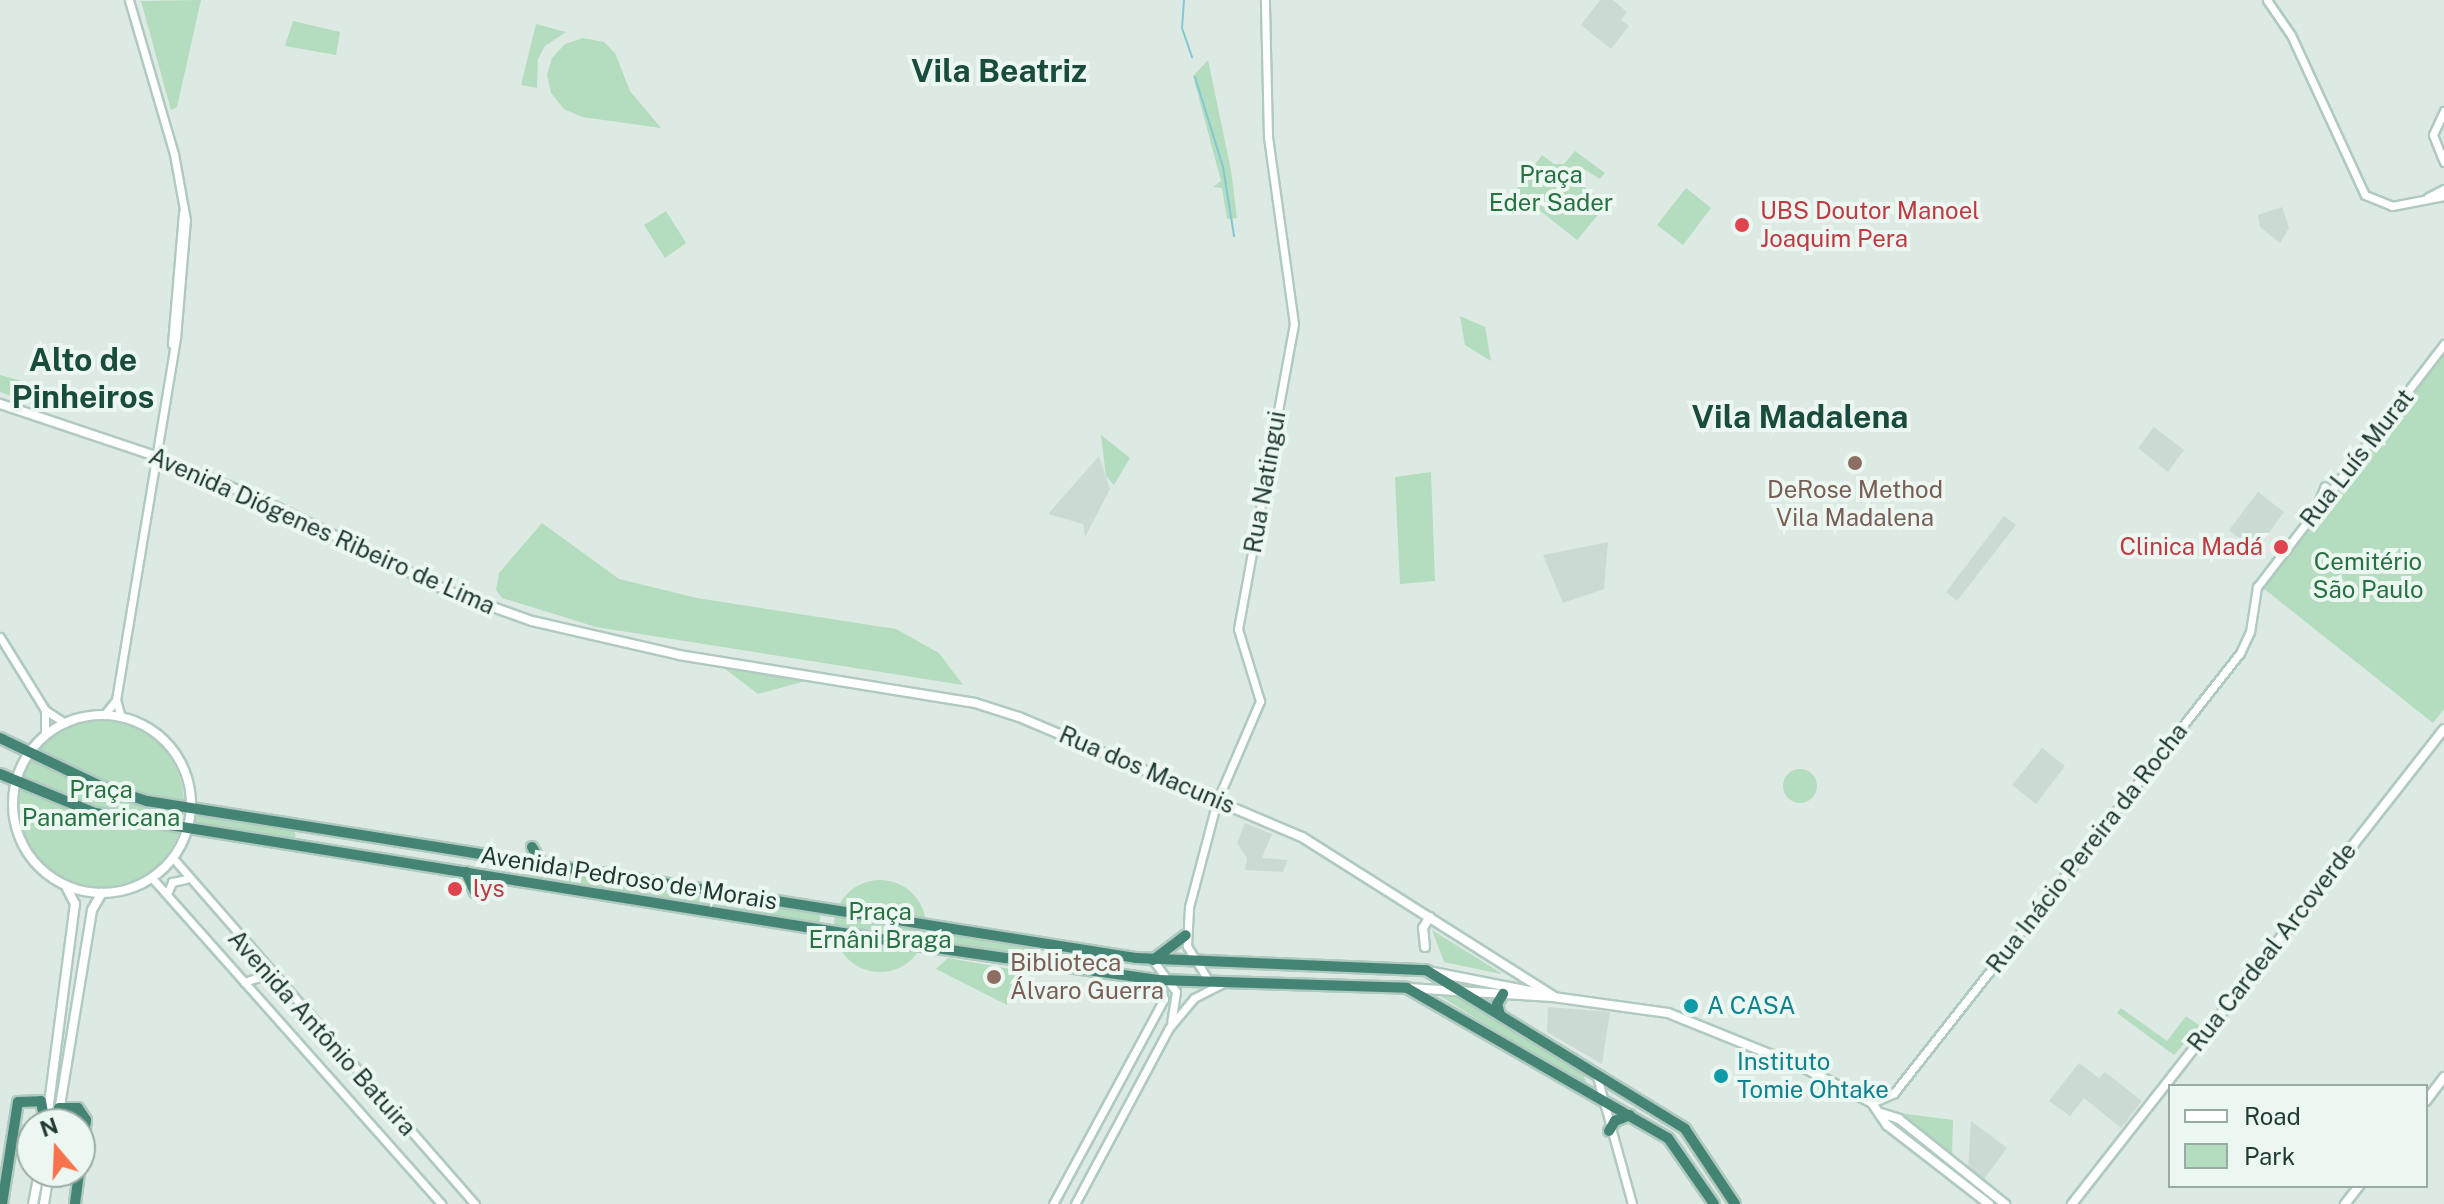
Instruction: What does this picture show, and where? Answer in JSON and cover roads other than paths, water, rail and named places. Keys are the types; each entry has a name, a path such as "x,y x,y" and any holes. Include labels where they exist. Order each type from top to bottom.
{"highway":[{"name":"Avenida Pedroso de Morais","path":"0,738 125,795 191,808 1113,954 1153,960 1196,961"},
{"name":"Avenida Pedroso de Morais","path":"0,774 95,813 1033,962 1163,980 1236,979"},
{"path":"298,846 307,837 301,825"},
{"path":"331,851 328,840 336,831"},
{"path":"532,847 542,864"},
{"path":"466,872 475,892"},
{"path":"1153,960 1186,935"},
{"path":"1033,962 1043,947 1113,954"},
{"path":"1196,961 1433,972 1685,1129 1735,1204"},
{"path":"1236,979 1407,988 1673,1141 1716,1204"},
{"path":"1500,1015 1497,1004 1503,994"},
{"path":"17,1108 18,1102 41,1101 43,1108"},
{"path":"2,1204 16,1115"},
{"path":"1609,1131 1615,1121 1630,1115"}],"main road":[{"name":"Avenida Diógenes Ribeiro de Lima","path":"0,404 155,456 264,501 448,591 563,630 695,656"},
{"name":"Rua dos Macunis","path":"695,656 986,706 1302,837 1373,879 1554,997"},
{"path":"104,715 121,717 150,729 172,748 186,772 191,808 188,827 173,858 152,878 102,893 66,886 48,875 22,845 14,823 15,780 29,752 45,735 65,723 104,715"},
{"name":"Rua Cardeal Arcoverde","path":"2072,1204 2444,729"},
{"path":"48,1108 75,904 66,886"},
{"path":"59,1108 92,910 102,893"},
{"path":"1425,947 1423,928 1430,917"},
{"path":"1433,972 1522,986 1554,997"},
{"path":"1407,988 1554,997 1668,1013 1804,1068 1872,1103 1887,1125 1989,1204"},
{"path":"2428,1098 2444,1077"},
{"path":"1881,1113 1899,1119 2005,1204"},
{"path":"2345,1204 2357,1188"}],"street":[{"path":"121,717 116,700 172,345 183,212 174,154 129,0"},
{"name":"Rua Natingui","path":"1186,935 1197,865 1217,801 1260,701 1238,629 1294,324 1268,137 1263,0"},
{"path":"2267,0 2291,35 2365,195 2392,206 2444,196"},
{"path":"2441,159 2433,135 2444,111"},
{"path":"2423,200 2444,189"},
{"name":"Rua Luís Murat","path":"2268,571 2444,344"},
{"path":"2314,513 2325,486"},
{"name":"Rua Inácio Pereira da Rocha","path":"1872,1103 1894,1093 2240,653 2250,632 2256,589 2268,571"},
{"path":"0,637 45,710 65,723"},
{"path":"104,715 116,700"},
{"path":"45,710 45,735"},
{"name":"Avenida Antônio Batuira","path":"173,858 186,879 261,965 475,1204"},
{"name":"Avenida Antônio Batuira","path":"152,878 441,1204"},
{"path":"167,894 172,882 186,879"},
{"path":"1186,935 1196,961 1207,978"},
{"path":"1075,1204 1169,1028 1177,1002 1153,960"},
{"path":"244,982 256,978 261,965"},
{"path":"1169,1028 1194,998 1236,979"},
{"path":"1053,1204 1164,999 1163,980"},
{"path":"1596,1073 1599,1099 1632,1204"},
{"path":"1096,1125 1113,1134"}],"waterway":[{"path":"1184,0 1182,28 1192,57"},
{"path":"1195,77 1223,167 1234,236"}],"place":[{"name":"UBS Doutor Manoel Joaquim Pera","path":"1742,225"},
{"name":"DeRose Method Vila Madalena","path":"1855,463"},
{"name":"Clinica Madá","path":"2281,547"},
{"name":"lys","path":"455,889"},
{"name":"Biblioteca Álvaro Guerra","path":"994,977"},
{"name":"A CASA","path":"1691,1006"},
{"name":"Instituto Tomie Ohtake","path":"1721,1076"}],"district":[{"name":"Vila Beatriz","path":"999,71"},
{"name":"Alto de Pinheiros","path":"83,380"},
{"name":"Vila Madalena","path":"1800,417"}],"park label":[{"name":"Praça Eder Sader","path":"1551,189"},
{"name":"Cemitério São Paulo","path":"2368,576"},
{"name":"Praça Panamericana","path":"101,804"},
{"name":"Praça Ernâni Braga","path":"880,926"}]}
